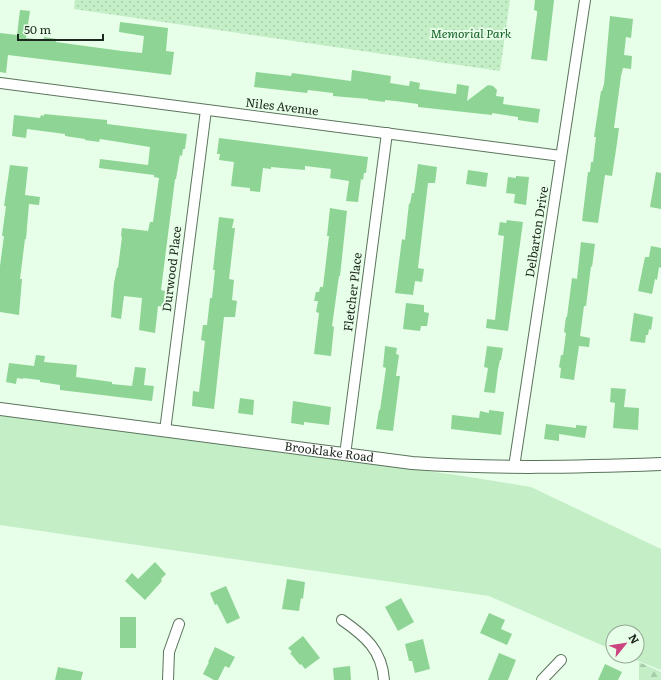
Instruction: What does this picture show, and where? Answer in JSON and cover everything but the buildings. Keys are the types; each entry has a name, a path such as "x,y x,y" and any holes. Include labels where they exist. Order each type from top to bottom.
{"street":[{"name":"Delbarton Drive","path":"514,467 585,0"},
{"name":"Niles Avenue","path":"0,83 562,156"},
{"name":"Durwood Place","path":"165,431 206,110"},
{"name":"Fletcher Place","path":"345,455 387,133"},
{"name":"Brooklake Road","path":"0,409 345,455 447,466 514,467 661,464"},
{"path":"342,620 362,634 372,646 382,667 384,680"},
{"path":"168,680 169,652 179,624"},
{"path":"542,680 561,660"}],"green space":[{"name":"Memorial Park","path":"75,0 510,0 500,71 74,9"},
{"path":"0,412 463,476 531,487 661,549 661,670 645,664 645,624 605,624 605,647 489,596 0,525"},
{"path":"639,664 643,664 661,672 661,680 639,680"}]}
